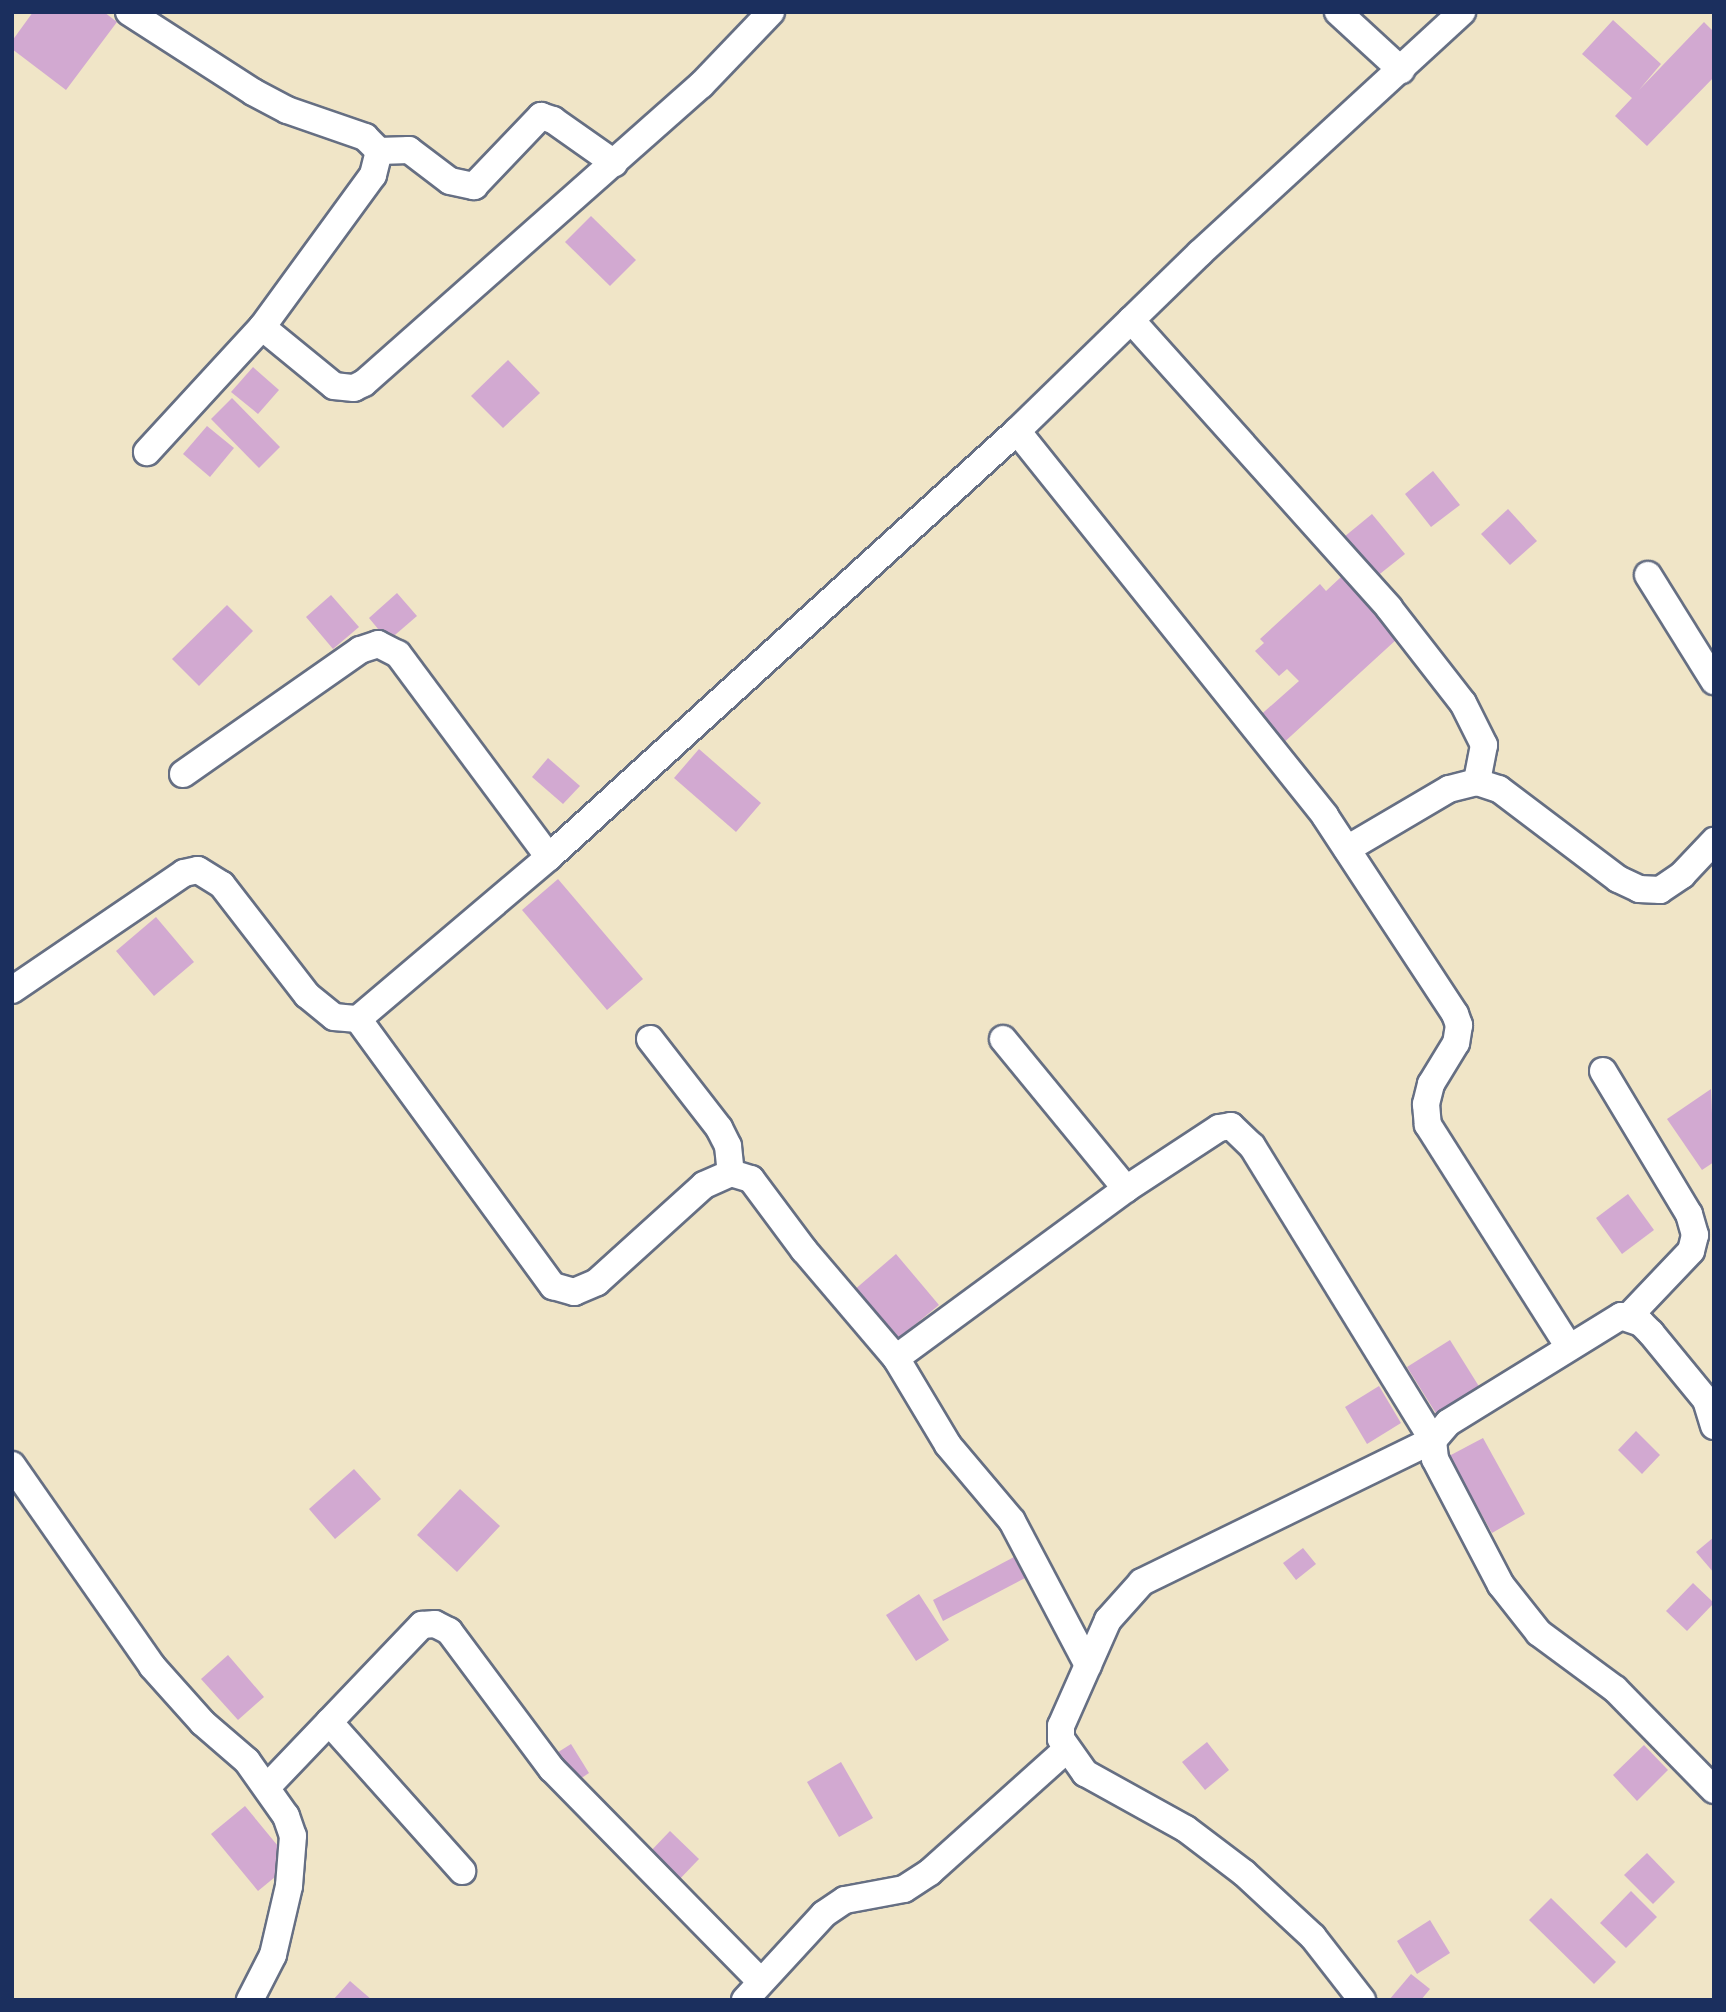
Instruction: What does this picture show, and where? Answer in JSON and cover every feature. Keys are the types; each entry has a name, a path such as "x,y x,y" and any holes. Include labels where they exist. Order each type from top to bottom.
{"street":[{"path":"129,12 253,92 287,110 365,137 379,151 409,150 450,181 474,186 541,116 553,120 614,163"},
{"path":"262,327 334,386 354,388 364,383 701,85 771,12"},
{"path":"1338,12 1401,71"},
{"path":"12,990 184,873 198,870 222,886 307,995 334,1017 358,1019 549,857 1017,431 1131,320 1462,12"},
{"path":"147,452 262,327 373,175 379,151"},
{"path":"1131,320 1389,608 1464,703 1483,745 1477,782"},
{"path":"1017,431 1347,849 1459,1025 1456,1043 1431,1084 1428,1125 1569,1347"},
{"path":"1648,575 1714,681"},
{"path":"183,774 360,650 378,644 398,654 549,857"},
{"path":"1347,849 1449,789 1477,782 1499,789 1618,879 1639,889 1660,890 1682,875 1714,841"},
{"path":"358,1019 553,1286 574,1292 597,1282 704,1185 731,1173 751,1179 804,1250 896,1358 948,1445 1027,1543 1087,1665"},
{"path":"1003,1039 1126,1189"},
{"path":"650,1040 719,1128 729,1146 731,1173"},
{"path":"1603,1070 1689,1214 1695,1235 1691,1251 1629,1316"},
{"path":"896,1358 1126,1189 1219,1128 1231,1126 1243,1133 1433,1440 1435,1459 1501,1585 1539,1633 1615,1689 1714,1790"},
{"path":"1362,2000 1313,1937 1244,1873 1186,1829 1085,1773 1065,1751 1061,1726 1108,1620 1128,1595 1158,1571 1433,1440 1448,1423 1621,1316 1629,1316 1651,1334 1706,1400 1714,1426"},
{"path":"12,1465 152,1666 268,1786 286,1816 293,1858 272,1955 250,2000"},
{"path":"268,1786 422,1625 435,1624 449,1631 552,1769 753,1991 824,1914 845,1900 904,1889 930,1872 1065,1751"},
{"path":"329,1722 462,1871"}],"building":[{"path":"33,12 104,12 117,22 66,90 12,49 12,41"},
{"path":"1613,20 1661,64 1639,90 1704,22 1714,32 1714,77 1647,146 1615,116 1632,98 1582,54"},
{"path":"591,216 636,260 610,286 565,242"},
{"path":"508,360 540,393 503,428 471,396"},
{"path":"253,367 279,390 258,414 231,392"},
{"path":"232,398 280,447 259,468 211,419"},
{"path":"207,426 234,448 210,477 183,454"},
{"path":"1433,471 1460,505 1431,527 1405,494"},
{"path":"1508,509 1537,541 1510,565 1481,534"},
{"path":"1372,514 1405,554 1376,577 1344,537"},
{"path":"1341,577 1397,639 1280,746 1256,719 1299,681 1287,669 1279,676 1255,651 1264,643 1260,639 1320,584 1326,591"},
{"path":"397,593 417,616 388,641 369,618"},
{"path":"331,595 359,627 333,649 306,617"},
{"path":"227,605 253,631 199,686 172,659"},
{"path":"699,749 761,803 736,832 674,778"},
{"path":"548,758 580,786 563,804 532,777"},
{"path":"558,879 643,979 607,1010 522,910"},
{"path":"156,917 194,962 154,996 116,951"},
{"path":"1711,1089 1714,1162 1702,1170 1667,1119"},
{"path":"1628,1194 1654,1230 1622,1254 1596,1218"},
{"path":"896,1254 939,1305 895,1341 853,1291"},
{"path":"1450,1340 1480,1388 1437,1415 1407,1367"},
{"path":"1379,1386 1401,1423 1367,1444 1345,1407"},
{"path":"1636,1431 1660,1455 1642,1474 1618,1450"},
{"path":"1483,1438 1525,1514 1492,1533 1449,1456"},
{"path":"354,1469 381,1499 335,1539 309,1509"},
{"path":"460,1489 500,1526 457,1572 417,1535"},
{"path":"1714,1537 1714,1573 1696,1552"},
{"path":"1303,1548 1316,1564 1296,1580 1283,1563"},
{"path":"1014,1557 1025,1578 943,1621 933,1600"},
{"path":"1693,1583 1714,1603 1687,1631 1666,1611"},
{"path":"919,1594 949,1640 916,1661 886,1615"},
{"path":"228,1655 264,1697 238,1720 201,1679"},
{"path":"1207,1742 1229,1770 1205,1790 1182,1762"},
{"path":"571,1744 589,1773 571,1785 552,1756"},
{"path":"1644,1745 1668,1770 1637,1801 1613,1775"},
{"path":"841,1762 873,1818 839,1837 807,1782"},
{"path":"245,1806 292,1863 258,1891 211,1834"},
{"path":"670,1831 699,1859 676,1883 647,1855"},
{"path":"1647,1853 1675,1882 1653,1904 1624,1875"},
{"path":"1631,1891 1657,1917 1626,1948 1600,1923"},
{"path":"1551,1898 1616,1962 1594,1984 1529,1920"},
{"path":"1430,1920 1450,1953 1417,1974 1397,1941"},
{"path":"1411,1974 1430,1989 1421,2000 1389,2000"},
{"path":"350,1981 372,2000 333,2000"}]}
